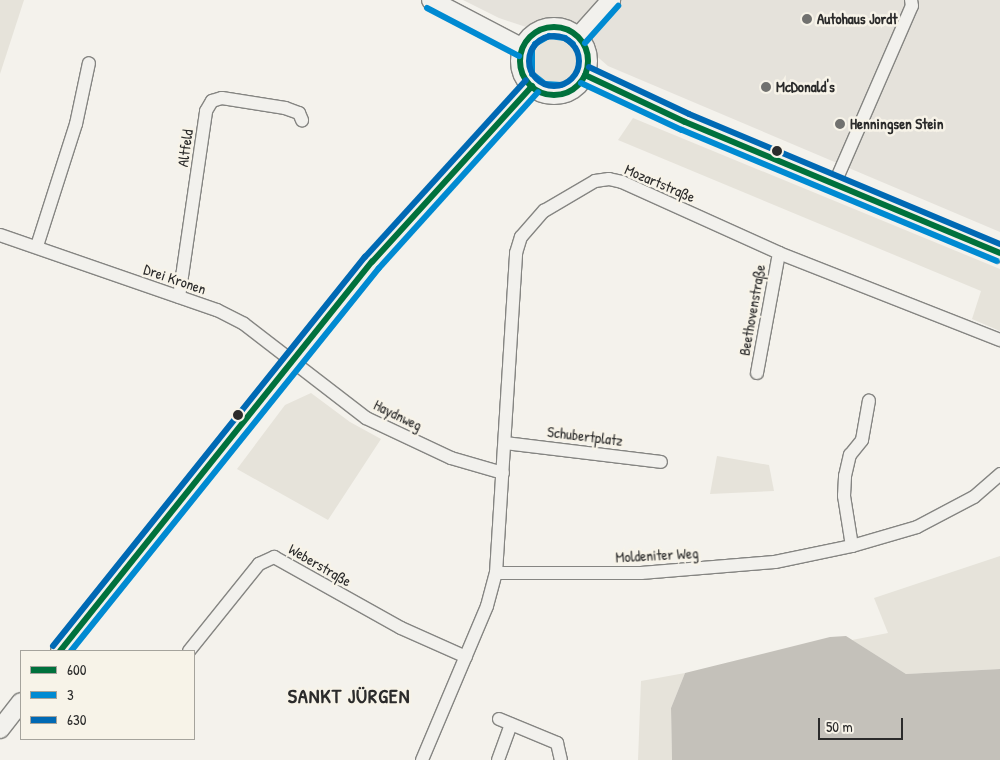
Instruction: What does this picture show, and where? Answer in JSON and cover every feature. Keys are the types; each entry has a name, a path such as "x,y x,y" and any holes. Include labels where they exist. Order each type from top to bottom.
{"street":[{"path":"430,0 523,48"},
{"path":"578,37 611,0"},
{"path":"834,185 912,6 911,0"},
{"path":"547,27 559,27 578,37 588,55 585,75 571,90 562,94 541,92 532,86 521,69 523,48 528,38 547,27"},
{"path":"36,246 76,124 90,63"},
{"path":"585,75 834,185 1000,252"},
{"path":"61,650 372,262 532,86"},
{"name":"Altfeld","path":"179,297 206,111 212,101 222,98 285,108 299,113 302,120"},
{"name":"Mozartstraße","path":"496,573 516,253 521,237 544,211 595,181 609,179 779,253 1000,340"},
{"name":"Drei Kronen","path":"0,235 179,297 244,324 293,362"},
{"name":"Beethovenstraße","path":"757,372 779,253"},
{"name":"Haydnweg","path":"293,362 366,418 451,458 502,473"},
{"path":"852,546 844,496 845,476 850,455 862,440 869,401"},
{"name":"Schubertplatz","path":"505,442 660,462"},
{"name":"Moldeniter Weg","path":"496,573 641,573 775,562 852,546 896,534 947,514 974,497 1000,474"},
{"name":"Weberstraße","path":"190,650 258,564 274,558 400,628 466,657"},
{"path":"422,760 487,606 496,573"},
{"path":"0,729 20,703"},
{"path":"499,719 557,743 561,760"},
{"path":"498,760 511,724"}],"shaded area":[{"path":"0,0 24,0 0,74"},
{"path":"463,0 1000,0 1000,232 608,66 593,53 592,40 570,21 549,19 526,27 499,18"},
{"path":"548,34 558,34 568,38 576,46 580,61 576,76 568,84 558,88 548,88 538,84 530,76 526,66 526,56 530,46 538,38"},
{"path":"633,118 1000,269 1000,331 972,319 981,291 618,140"},
{"path":"311,393 350,422 381,439 328,520 237,469 285,405"},
{"path":"717,456 769,465 774,491 710,494"},
{"path":"1000,556 1000,669 906,674 852,640 888,633 874,598"},
{"path":"846,636 906,674 1000,669 1000,760 672,760 671,708 685,673 830,637"},
{"path":"685,673 671,708 672,760 638,760 641,681"}],"transit line":[{"name":"3","path":"585,43 618,6"},
{"name":"3","path":"427,8 519,56"},
{"name":"600","path":"554,27 567,30 578,37 585,48 588,61 585,74 578,85 567,92 554,95 541,92 530,85 523,74 520,61 523,48 530,37 541,30 554,27"},
{"name":"3","path":"561,85 545,84 532,74 532,50 535,44 549,36 565,38 573,44"},
{"name":"630","path":"554,36 564,38 572,43 577,51 579,61 577,71 572,79 564,84 554,86 544,84 536,79 531,71 529,61 531,51 536,43 544,38 554,36"},
{"name":"630","path":"589,67 689,114 1000,244"},
{"name":"600","path":"585,75 685,122 1000,253"},
{"name":"630","path":"53,646 365,257 526,80"},
{"name":"3","path":"581,83 682,130 997,261"},
{"name":"600","path":"61,650 372,262 532,86"},
{"name":"3","path":"72,650 379,268 538,92"}],"place":[{"name":"Autohaus Jordt","path":"807,19"},
{"name":"McDonald's","path":"766,87"},
{"name":"Henningsen Stein","path":"840,124"}],"district":[{"name":"SANKT JÜRGEN","path":"349,695"}]}
